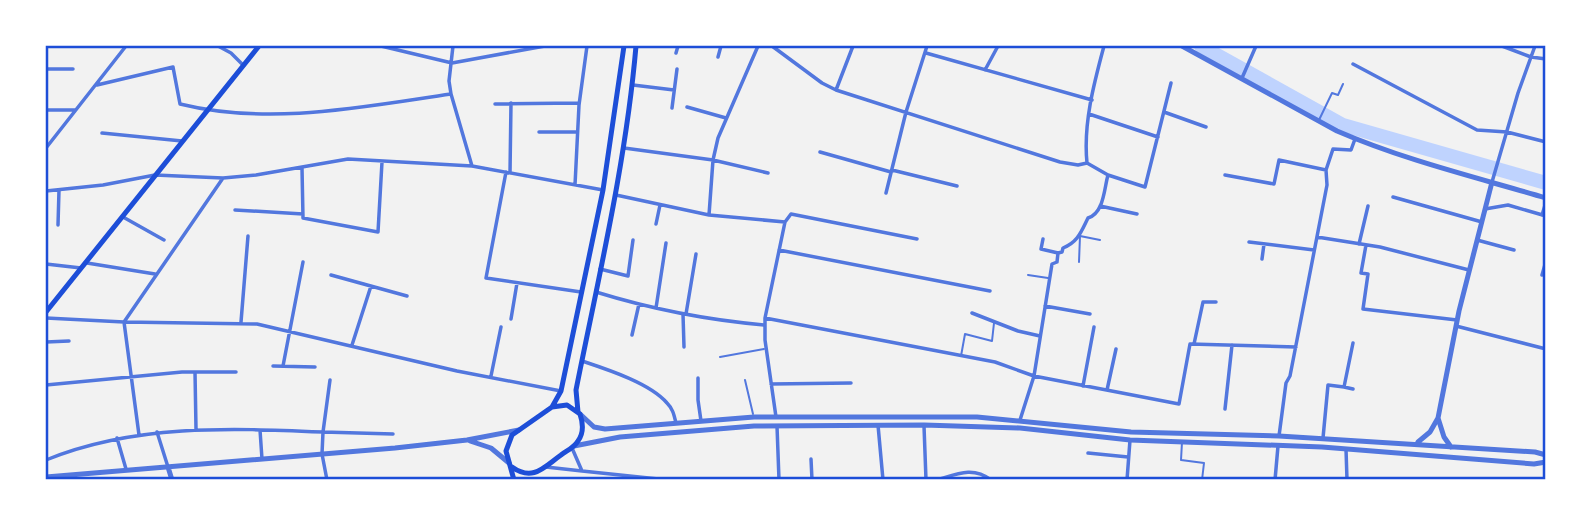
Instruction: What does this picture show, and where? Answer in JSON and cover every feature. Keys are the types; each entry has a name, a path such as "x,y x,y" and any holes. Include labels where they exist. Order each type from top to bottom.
{"main road":[{"path":"46,312 259,46"},
{"path":"514,480 506,451 512,435 530,425 552,407 561,391 603,190 624,46"},
{"path":"511,466 527,474 546,468 573,447 580,437 582,425 576,390 624,148 636,46 630,46"},
{"path":"552,407 565,405 579,413"},
{"path":"540,480 546,468"}],"street":[{"path":"46,148 126,46"},
{"path":"218,46 231,53 243,65"},
{"path":"384,46 452,63 545,46"},
{"path":"453,46 449,81 451,94 472,166"},
{"path":"575,185 579,103 587,46"},
{"path":"676,53 678,46"},
{"path":"718,57 721,46"},
{"path":"709,215 713,160 718,138 758,46"},
{"path":"772,46 822,83 836,90 1060,162 1078,165 1087,163 1108,175 1145,187 1171,83"},
{"path":"836,90 853,46"},
{"path":"886,192 906,112 927,46"},
{"path":"985,70 998,46"},
{"path":"1087,163 1089,114 1104,46"},
{"path":"1182,46 1355,139 1403,157 1545,200 1544,215 1508,205 1485,209"},
{"path":"1242,78 1256,46"},
{"path":"1502,46 1531,57 1545,59"},
{"path":"1416,443 1430,432 1438,418 1469,270 1492,182 1535,46"},
{"path":"926,53 1092,100"},
{"path":"1353,64 1477,130 1507,132 1545,142"},
{"path":"97,85 173,67 180,104 207,111 307,113 451,94"},
{"path":"46,69 74,69"},
{"path":"672,108 677,69"},
{"path":"633,85 674,90"},
{"path":"511,103 508,173 486,278 582,292"},
{"path":"495,104 579,103"},
{"path":"687,107 726,118"},
{"path":"46,110 76,110"},
{"path":"1164,112 1206,127"},
{"path":"1089,114 1158,137"},
{"path":"539,132 577,132"},
{"path":"102,133 182,141"},
{"path":"1279,436 1286,383 1290,376 1327,185 1326,170 1333,149 1351,150 1355,139"},
{"path":"624,148 713,160 768,173"},
{"path":"820,152 957,186"},
{"path":"46,191 155,175 223,178 348,159 472,166 603,190"},
{"path":"1225,175 1274,184 1279,160 1326,170"},
{"path":"302,168 303,218 379,232 382,161"},
{"path":"1043,239 1041,249 1058,253 1074,243 1088,218 1094,217 1100,206 1108,175"},
{"path":"139,435 124,322 223,178"},
{"path":"58,225 59,190"},
{"path":"616,195 709,215 785,222"},
{"path":"1393,197 1482,222"},
{"path":"656,224 660,205"},
{"path":"1100,206 1137,214"},
{"path":"1359,244 1368,206"},
{"path":"235,210 303,214"},
{"path":"776,417 766,349 765,318 785,222 791,214 917,239"},
{"path":"122,217 164,240"},
{"path":"241,322 248,236"},
{"path":"1317,237 1366,245 1469,270"},
{"path":"600,269 628,276 633,240"},
{"path":"1477,240 1514,250"},
{"path":"1249,242 1314,250"},
{"path":"656,308 666,243"},
{"path":"1262,259 1264,244"},
{"path":"1366,245 1361,274 1368,274 1363,309 1457,323 1545,349"},
{"path":"779,250 990,291"},
{"path":"1020,428 1034,376 1052,264 1057,262 1058,253"},
{"path":"684,347 685,314 696,254"},
{"path":"1542,275 1545,261"},
{"path":"283,366 303,262"},
{"path":"46,264 83,265 157,274"},
{"path":"331,275 407,296"},
{"path":"510,319 517,283"},
{"path":"352,345 370,286"},
{"path":"596,292 716,321 765,325"},
{"path":"1194,344 1203,302 1216,302"},
{"path":"632,335 639,304"},
{"path":"1045,306 1090,314"},
{"path":"972,313 1018,331 1040,336"},
{"path":"46,318 124,322 241,322 289,330 561,391"},
{"path":"765,318 995,362 1034,376 1179,404 1190,344 1296,347"},
{"path":"491,377 501,327"},
{"path":"1083,386 1094,327"},
{"path":"46,342 69,341"},
{"path":"1343,387 1353,343"},
{"path":"1225,409 1231,345"},
{"path":"1107,390 1116,349"},
{"path":"582,361 631,380 666,401 673,411 676,423"},
{"path":"273,366 314,368"},
{"path":"195,372 196,430"},
{"path":"46,385 130,375 236,372"},
{"path":"698,378 701,421"},
{"path":"327,480 322,454 330,380"},
{"path":"771,384 851,383"},
{"path":"1323,439 1328,385 1353,389"},
{"path":"579,413 594,427 605,429 754,417 951,416 1020,420 1131,432 1416,443 1545,455"},
{"path":"1438,418 1444,437 1451,447"},
{"path":"777,425 779,480"},
{"path":"582,471 573,447 620,437 777,425 1020,428 1130,440 1278,444 1534,464 1545,462"},
{"path":"878,425 883,480"},
{"path":"924,425 926,480"},
{"path":"1072,426 1072,435"},
{"path":"260,430 262,459"},
{"path":"46,460 92,443 157,432 260,430 393,434"},
{"path":"46,477 75,477 467,440 519,430"},
{"path":"157,432 172,480"},
{"path":"117,438 127,470"},
{"path":"467,440 491,448 511,466"},
{"path":"1127,480 1130,440"},
{"path":"1275,480 1278,444"},
{"path":"1346,449 1347,480"},
{"path":"1088,453 1128,457"},
{"path":"811,459 813,480"},
{"path":"546,468 668,480"},
{"path":"937,480 968,471 980,472 991,480"}],"lane":[{"path":"1318,121 1332,93 1338,95 1343,85"},
{"path":"1079,262 1080,236 1100,240"},
{"path":"1028,275 1050,278"},
{"path":"961,356 965,334 992,341 994,322"},
{"path":"720,357 766,349"},
{"path":"745,380 754,417"},
{"path":"1182,442 1181,460 1205,463 1202,480"}],"waterway":[{"path":"1201,46 1343,125 1546,183"}]}
